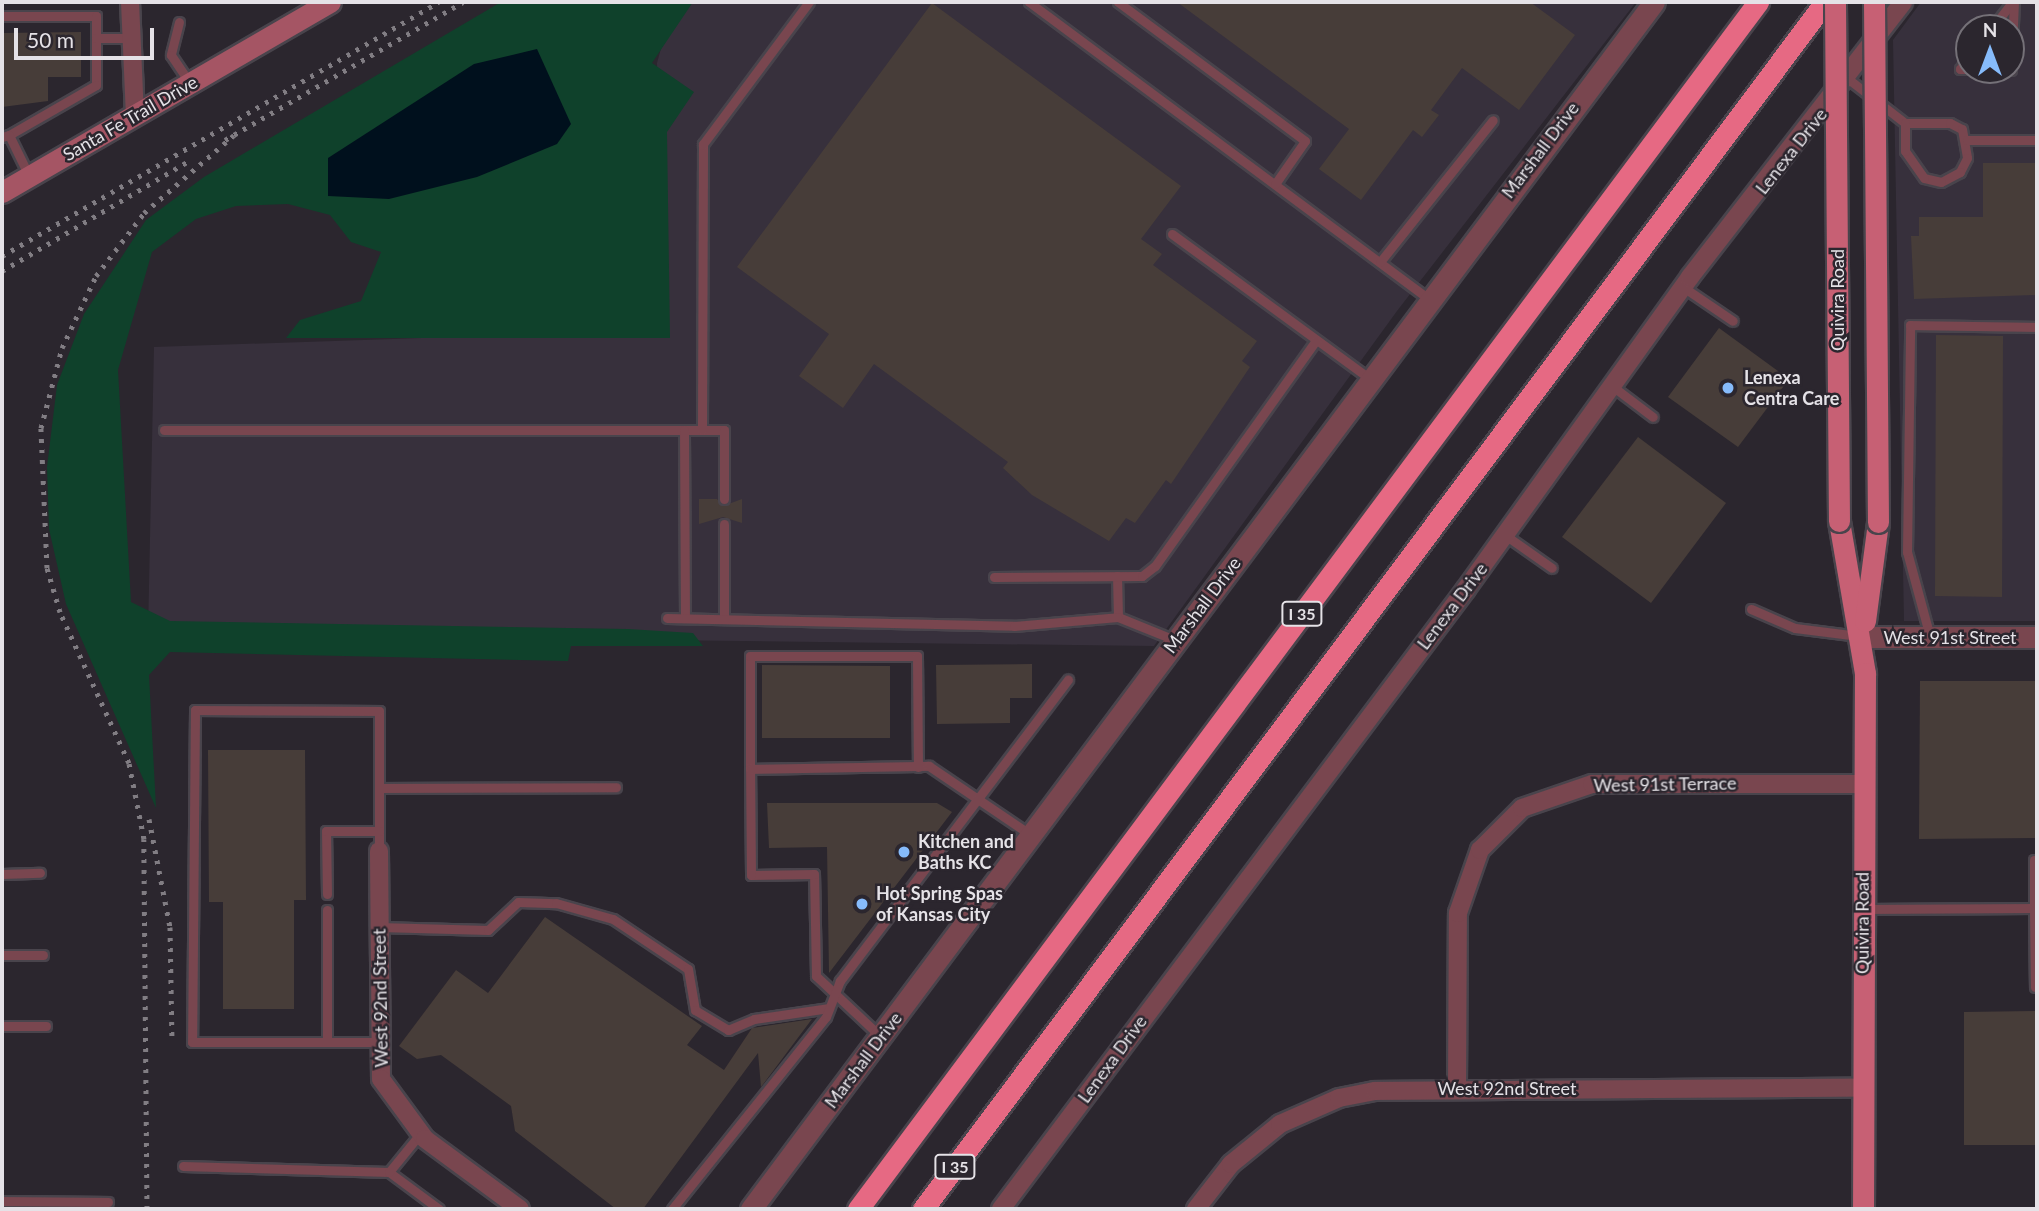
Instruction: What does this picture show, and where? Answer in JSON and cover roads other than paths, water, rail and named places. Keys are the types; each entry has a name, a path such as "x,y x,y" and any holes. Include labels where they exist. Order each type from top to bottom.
{"highway":[{"name":"I 35","path":"858,1209 1758,2"},
{"name":"I 35","path":"923,1209 1825,2"}],"main road":[{"name":"Santa Fe Trail Drive","path":"2,192 330,2"},
{"name":"Quivira Road","path":"1835,2 1839,521 1863,637"},
{"name":"Quivira Road","path":"1863,1209 1863,637 1878,522 1874,2"}],"street":[{"path":"130,2 135,115"},
{"name":"Marshall Drive","path":"751,1209 1428,298 1654,2"},
{"name":"Lenexa Drive","path":"1001,1209 1505,535 1683,287 1847,78 1903,2"},
{"name":"West 91st Street","path":"1863,637 2037,636"},
{"name":"West 91st Terrace","path":"1457,1088 1458,913 1480,850 1522,808 1592,783 1862,784"},
{"name":"West 92nd Street","path":"379,851 381,1079 420,1134 520,1209"},
{"name":"West 92nd Street","path":"1196,1209 1246,1150 1299,1114 1375,1091 1457,1088 1862,1087"}],"lane":[{"path":"702,430 704,144 809,2"},
{"path":"1029,2 1428,298"},
{"path":"1118,2 1305,141 1275,184"},
{"path":"2,16 96,16 96,85 67,107 5,136 29,176"},
{"path":"178,22 171,55 190,83"},
{"path":"96,38 130,38"},
{"path":"1847,78 1905,123 1950,123 1967,140 2037,140"},
{"path":"1380,262 1493,120"},
{"path":"1905,123 1905,151 1924,178 1941,182 1960,172 1967,140"},
{"path":"1172,234 1370,379"},
{"path":"1683,287 1733,321"},
{"path":"1930,636 1907,552 1910,325 2037,327"},
{"path":"994,577 1142,576 1155,566 1316,340"},
{"path":"1612,386 1653,417"},
{"path":"164,430 724,430 724,499"},
{"path":"684,430 685,618"},
{"path":"724,524 724,619"},
{"path":"1505,535 1552,568"},
{"path":"1117,576 1118,617"},
{"path":"1751,609 1795,628 1863,637"},
{"path":"667,618 1014,626 1118,617 1176,640"},
{"path":"880,1037 816,976 814,874 751,875 750,656 918,656 918,767"},
{"path":"672,1209 829,1008 834,996 1068,680"},
{"path":"379,851 379,711 195,710 192,1042 379,1042"},
{"path":"750,769 918,767 980,797 1031,835"},
{"path":"379,788 616,787"},
{"path":"327,894 326,831 379,831"},
{"path":"2034,860 2035,987"},
{"path":"2,874 40,873"},
{"path":"379,926 488,930 518,902 556,902 613,919 688,969 695,1010 727,1030 754,1019 829,1008"},
{"path":"1862,909 2034,908"},
{"path":"327,910 327,1042"},
{"path":"2,956 43,956"},
{"path":"2,1026 46,1027"},
{"path":"389,1172 420,1134"},
{"path":"183,1166 389,1172 439,1209"},
{"path":"2,1201 108,1202"}],"water":[{"path":"537,49 571,124 557,144 477,177 389,199 328,196 328,158 474,64"}],"railway":[{"path":"2,256 439,2"},
{"path":"225,140 463,2"},
{"path":"147,1209 144,839 129,763 60,612 47,568 41,428 62,348 96,276 144,213 234,135"},
{"path":"2,271 189,161"},
{"path":"149,819 170,927 172,1040"}],"place":[{"name":"Lenexa Centra Care","path":"1728,388"},
{"name":"Kitchen and Baths KC","path":"904,852"},
{"name":"Hot Spring Spas of Kansas City","path":"862,904"}]}
